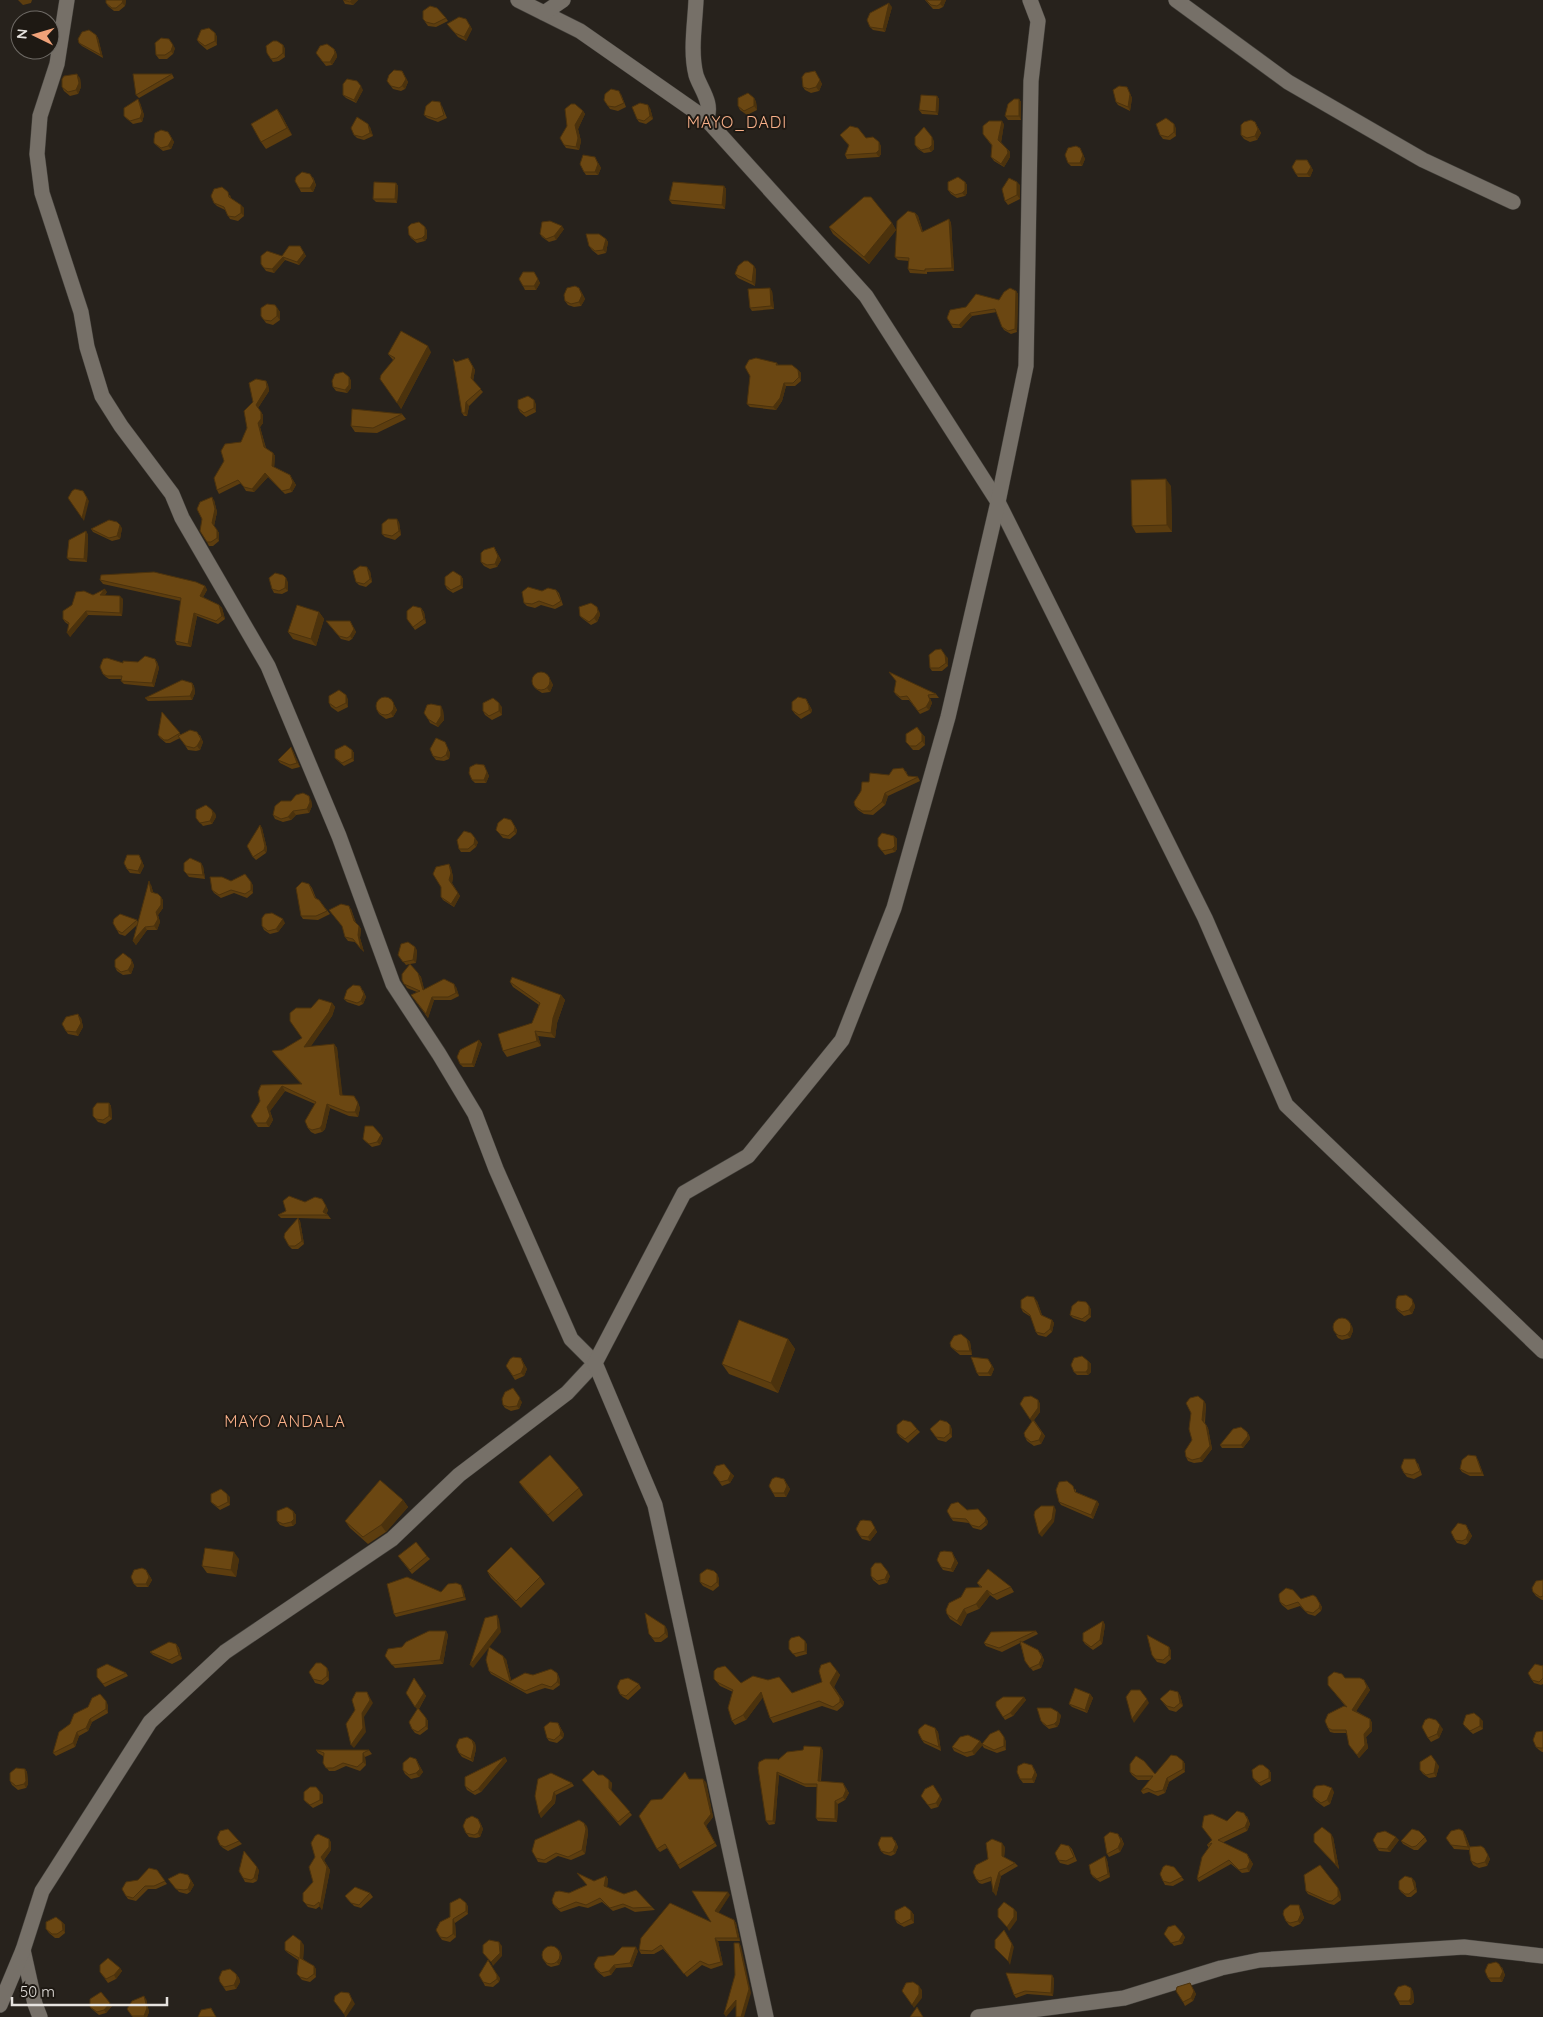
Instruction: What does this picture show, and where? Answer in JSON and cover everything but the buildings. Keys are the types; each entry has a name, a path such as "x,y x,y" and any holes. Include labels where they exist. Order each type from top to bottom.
{"street":[{"path":"67,0 65,26 57,64 40,116 37,154 42,193 81,312 87,347 102,396 121,426 172,494 182,518 268,666 340,836 393,984 439,1054 475,1114 496,1169 570,1339 595,1363 655,1505 766,2017"},
{"path":"518,0 580,31 706,119 866,296 998,502 1205,918 1286,1105 1543,1351"},
{"path":"544,13 563,0"},
{"path":"696,0 694,44 696,76 708,103 709,114 706,119"},
{"path":"0,2005 23,1950 42,1891 150,1722 225,1652 392,1539 459,1475 567,1393 595,1363 684,1193 748,1156 842,1040 894,908 948,717 998,502 1026,366 1031,81 1038,21 1030,0"},
{"path":"1176,0 1288,82 1423,160 1512,202"},
{"path":"978,2017 1124,1998 1220,1968 1260,1960 1464,1947 1543,1956"},
{"path":"23,1950 34,2004 40,2017"}],"district":[{"name":"MAYO_DADI","path":"737,122"},
{"name":"MAYO ANDALA","path":"285,1421"}]}
